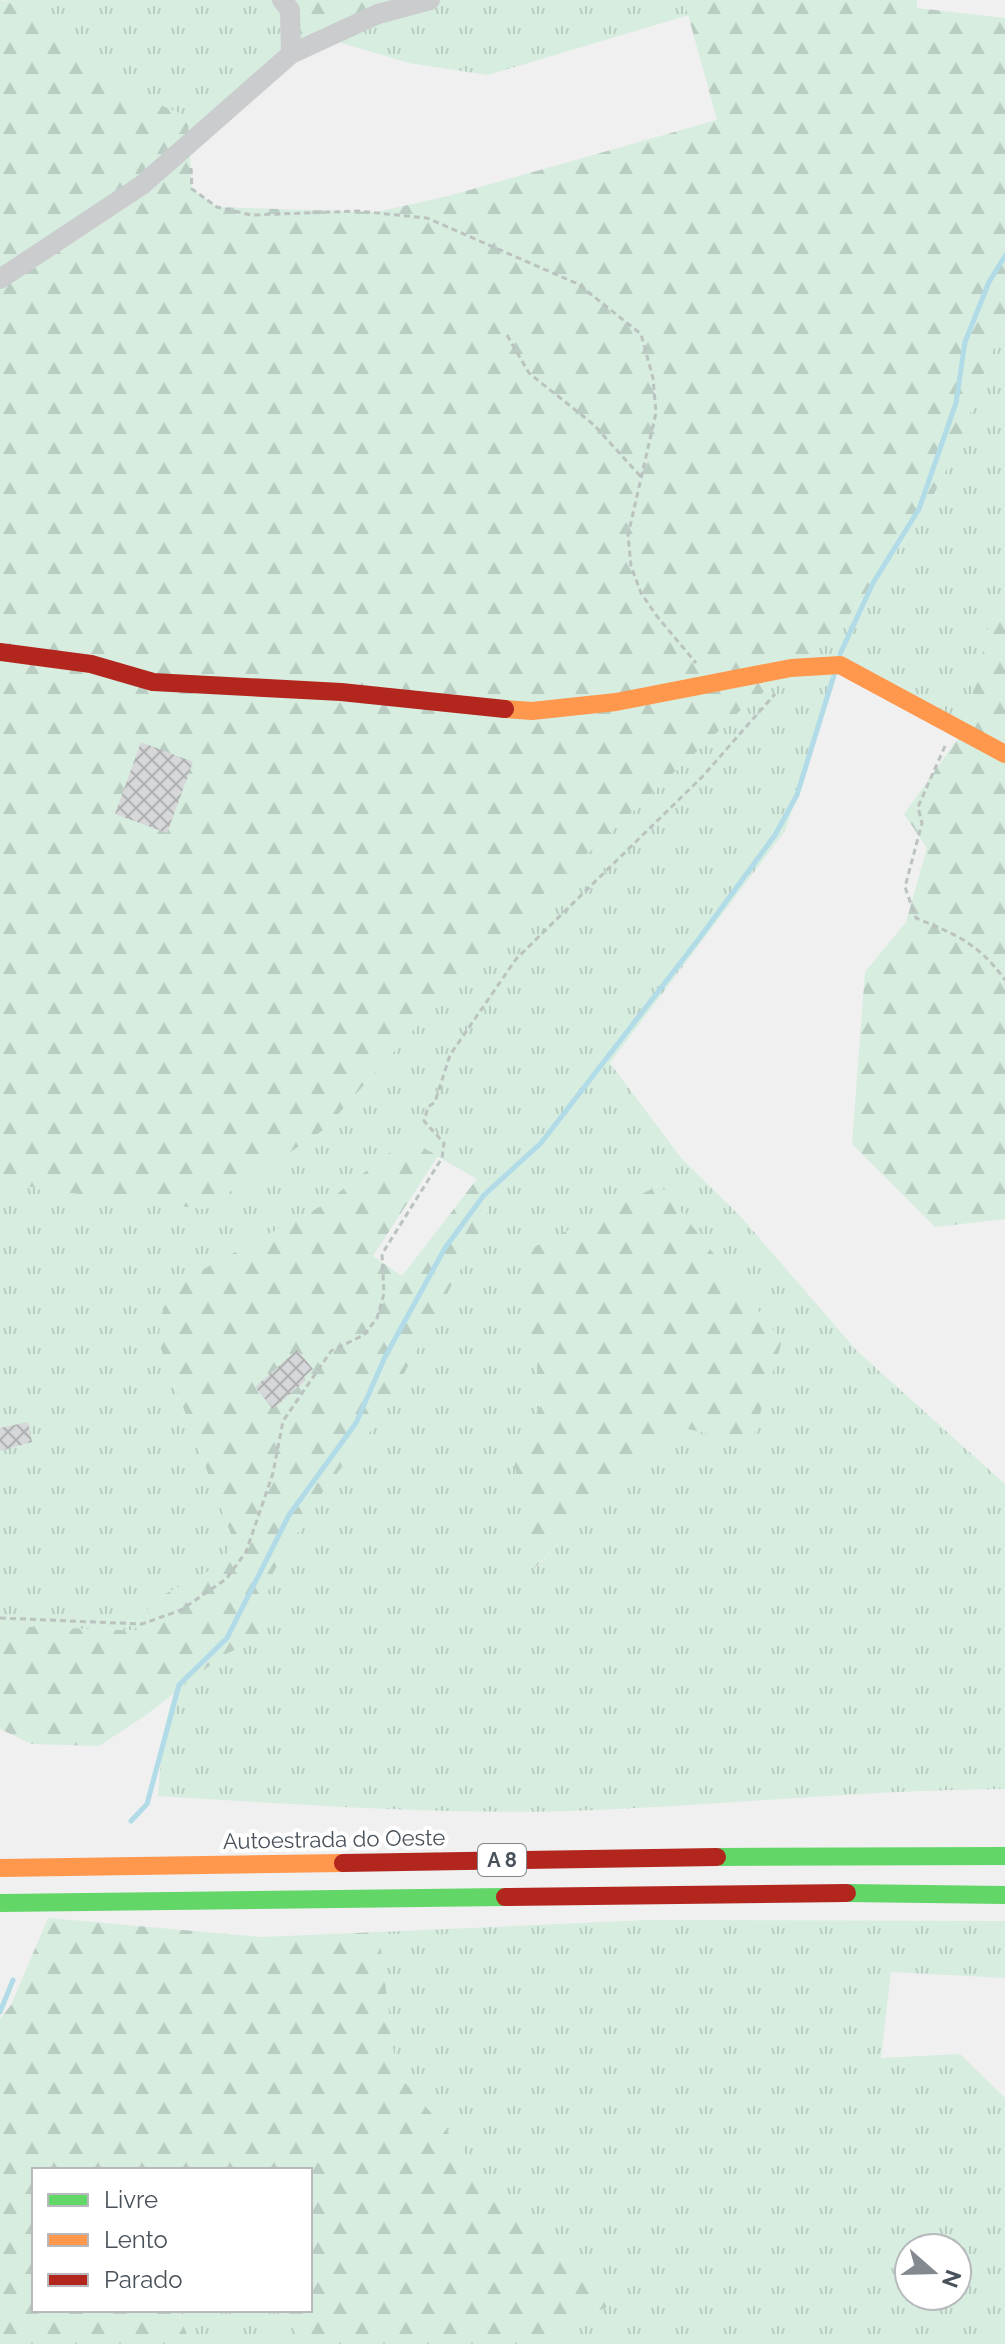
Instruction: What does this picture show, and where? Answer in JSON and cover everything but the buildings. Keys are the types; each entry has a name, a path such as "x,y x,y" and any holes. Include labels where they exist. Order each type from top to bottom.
{"main road":[{"path":"0,652 91,664 153,682 341,692 438,705 532,711 616,702 791,668 840,665 1005,754"},
{"name":"Autoestrada do Oeste","path":"0,1868 852,1855 1005,1856"},
{"name":"A 8","path":"0,1903 827,1893 1005,1895"}],"street":[{"path":"282,0 290,10 291,54"},
{"path":"0,279 142,185 291,54 378,14 430,0"}],"path":[{"path":"177,155 191,168 192,189 217,207 251,215 358,211 427,218 578,284 641,334 653,378 656,413 628,535 636,582 656,615 715,683"},
{"path":"507,335 529,373 594,425 642,478"},
{"path":"0,1618 142,1624 181,1610 226,1579 246,1552 273,1473 283,1421 331,1351 364,1335 377,1318 384,1294 382,1254 442,1158 444,1143 424,1121 428,1107 435,1102 450,1055 516,959 702,777 782,690"},
{"path":"954,724 918,807 922,823 916,859 905,887 916,918 964,937 986,955 1005,980"}],"green space":[{"path":"0,0 43,13 86,57 124,89 188,117 192,189 217,207 377,212 448,196 717,120 684,0 917,0 917,8 1005,18 1005,328 991,354 958,446 926,510 834,636 740,711 483,951 325,1129 204,1209 38,1189 0,1178"},
{"path":"2,0 282,0 291,54 191,143 188,117 124,89 86,57 43,13"},
{"path":"282,0 430,0 291,54"},
{"path":"430,0 684,0 689,15 488,75 409,63 325,38"},
{"path":"1005,328 1005,595 989,626 964,730 840,666 785,831 610,1063 682,1159 742,1218 857,1351 1005,1484 1005,1789 519,1812 364,1808 158,1796 166,1724 179,1685 204,1663 259,1638 271,1576 324,1490 379,1420 489,1216 477,1179 407,1139 158,1341 235,1545 209,1571 148,1603 149,1631 0,1626 0,1178 38,1189 204,1209 325,1129 483,951 740,711 834,636 926,510 958,446 991,354","holes":["659,1185 673,1205 671,1424 536,1568 513,1457 544,1399 629,1201"]},
{"path":"1005,595 1005,1219 935,1227 852,1144 865,972 906,922 927,848 904,814 964,730 989,626"},
{"path":"407,1139 438,1156 373,1256 402,1276 477,1179 489,1216 379,1420 324,1490 271,1576 259,1638 222,1656 146,1715 99,1746 32,1744 0,1729 0,1626 149,1631 148,1603 209,1571 235,1545 158,1341 163,1308 187,1278 323,1205"},
{"path":"660,1185 782,1341 751,1444 671,1425 535,1568 513,1457 544,1399 530,1327 530,1249"},
{"path":"48,1918 261,1937 379,1932 396,2072 534,2233 615,2303 529,2344 305,2344 281,2312 312,2312 312,2168 32,2168 32,2312 178,2312 191,2344 0,2344 0,2019 11,2005"},
{"path":"648,1920 1005,1921 1005,1978 891,1972 881,2058 960,2054 1005,2098 1005,2344 529,2344 615,2303 534,2233 396,2072 379,1932"},
{"path":"178,2312 281,2312 305,2344 191,2344"}],"waterway":[{"path":"840,654 873,583 919,509 956,403 965,342 989,282 1005,256"},
{"path":"131,1821 147,1804 179,1685 227,1638 289,1515 356,1423 385,1357 445,1248 484,1195 541,1143 775,835 797,795 834,675"},
{"path":"0,2012 13,1980"}],"traffic: fast":[{"path":"717,1857 1005,1856"},
{"path":"847,1893 1005,1895"},
{"path":"0,1903 505,1897"}],"traffic: slow":[{"path":"505,709 532,711 616,702 791,668 840,665 1005,754"},
{"path":"0,1868 343,1863"}],"traffic: jam":[{"path":"0,652 91,664 153,682 341,692 505,709"},
{"path":"343,1863 717,1857"},
{"path":"505,1897 847,1893"}]}
